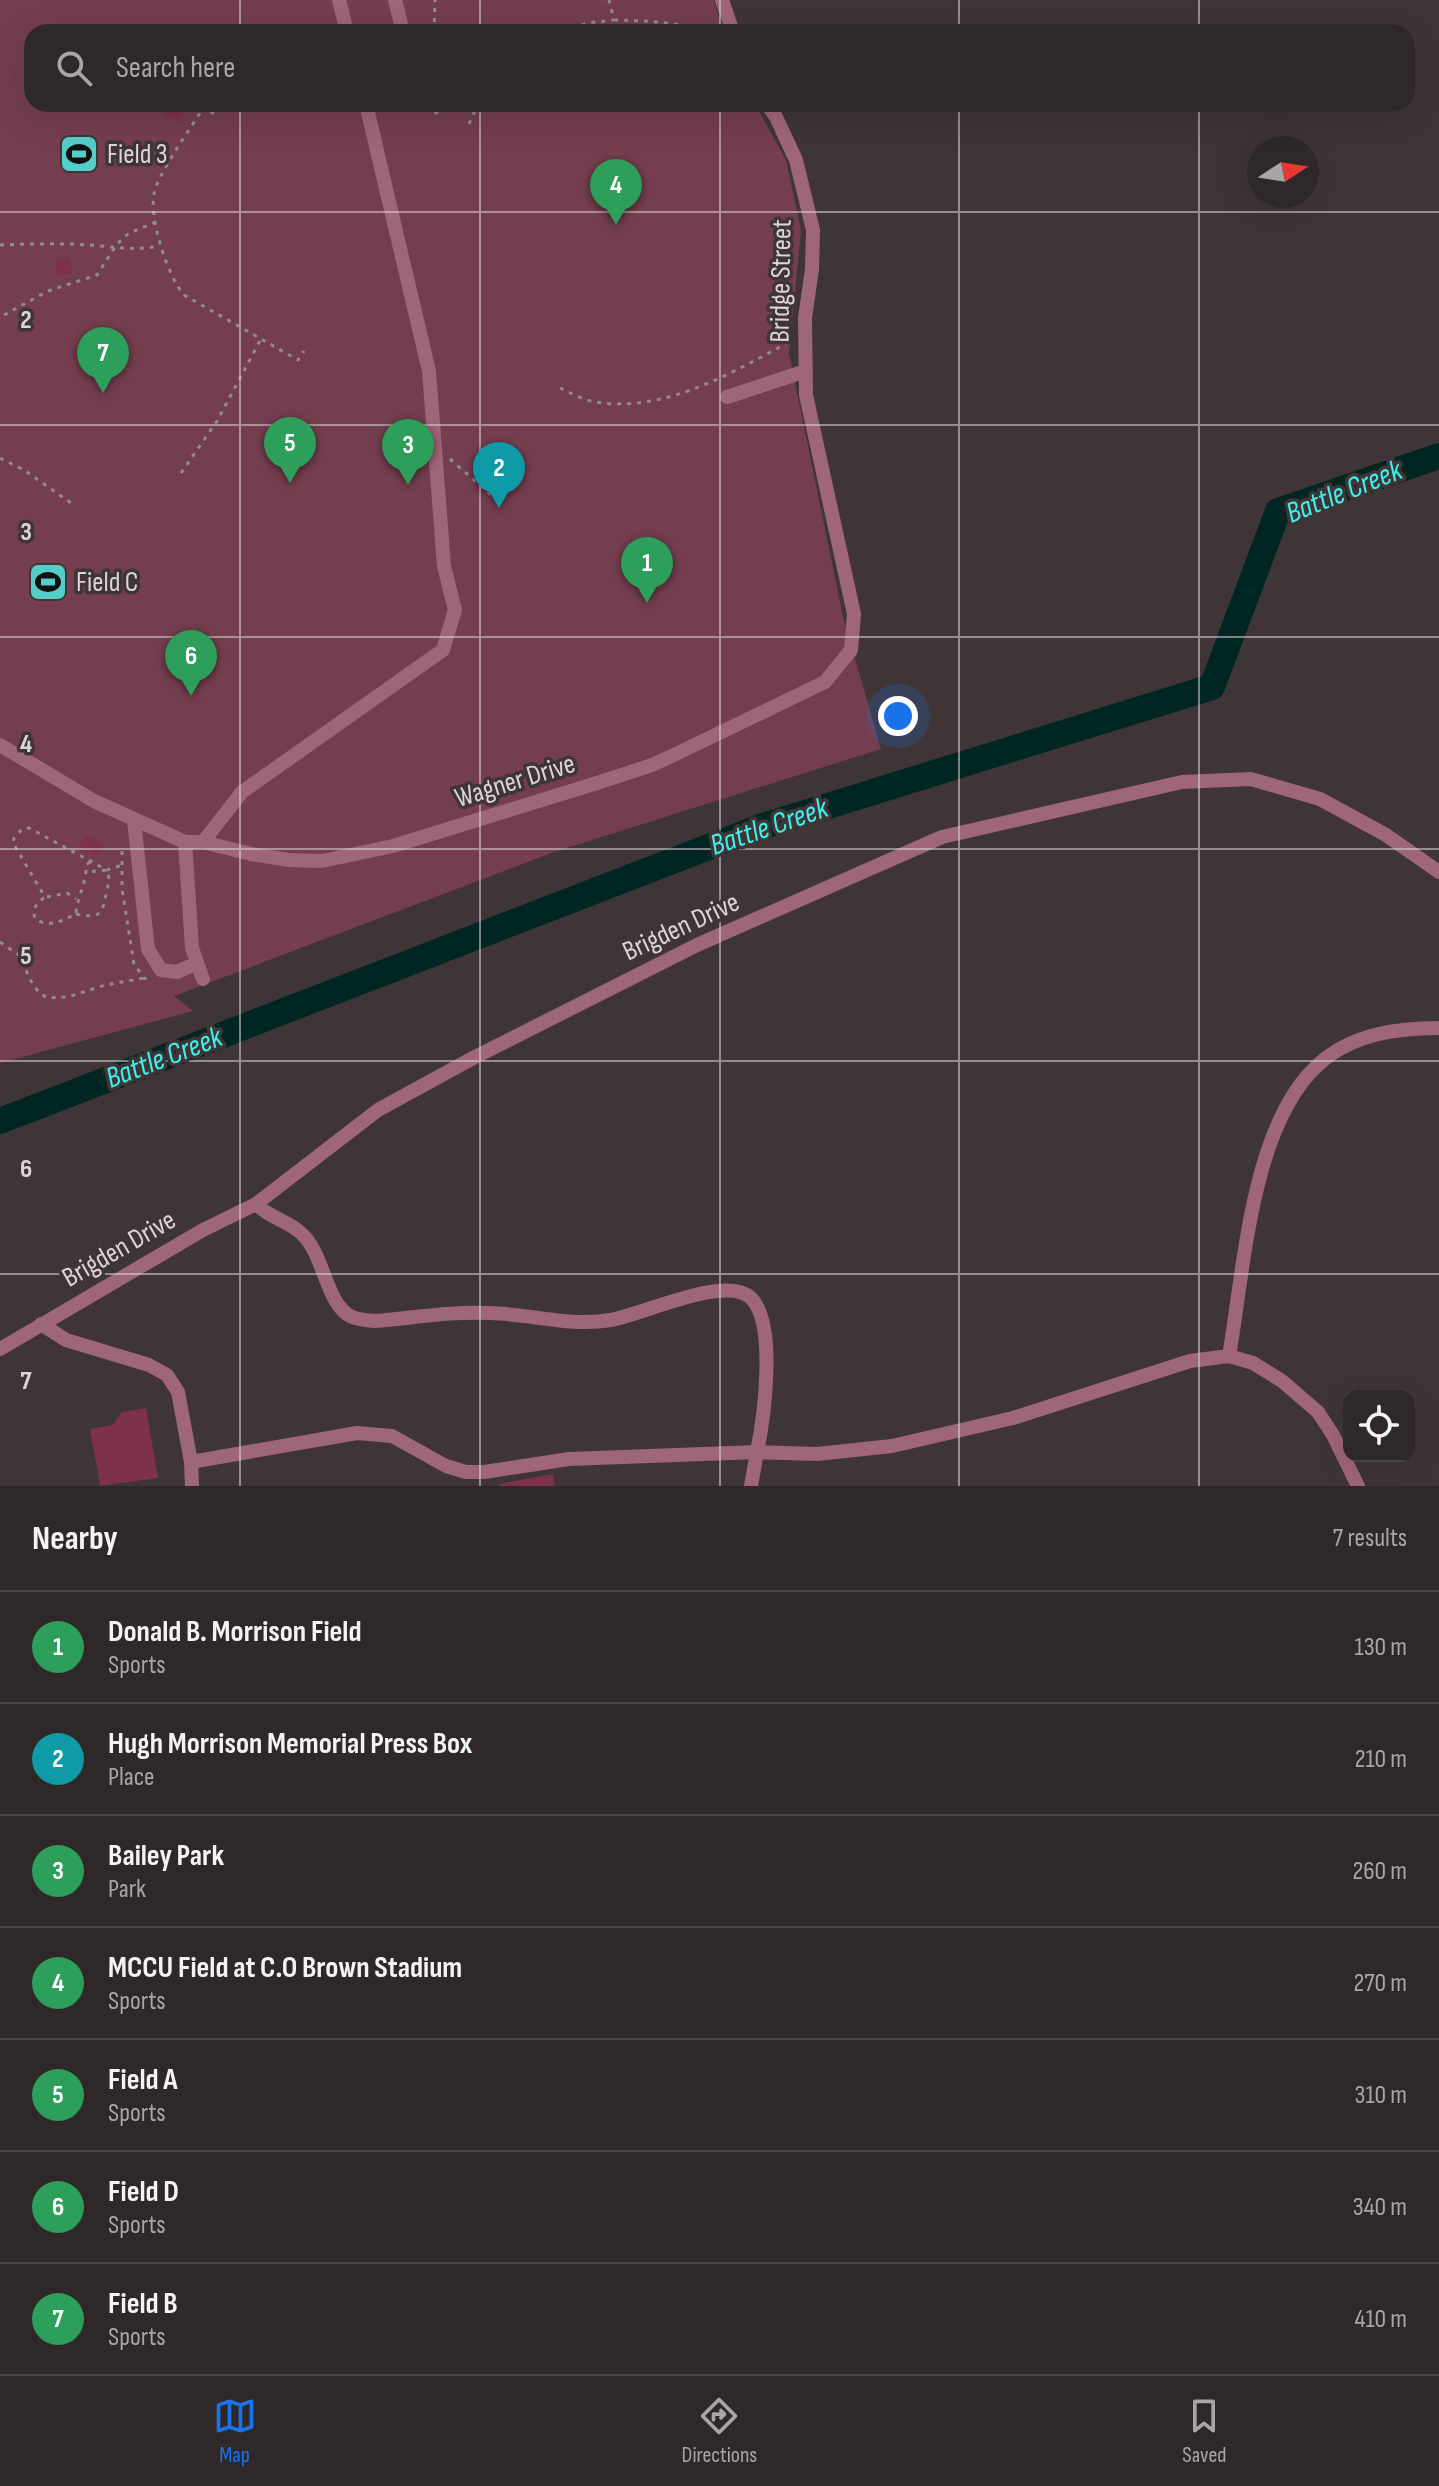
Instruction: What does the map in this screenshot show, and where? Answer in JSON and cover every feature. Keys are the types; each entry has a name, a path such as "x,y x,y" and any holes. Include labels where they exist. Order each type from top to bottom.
{"street":[{"path":"339,0 345,24"},
{"path":"395,0 401,24"},
{"path":"722,0 730,24"},
{"path":"203,842 242,792 443,650 455,610 444,566 429,371 368,112"},
{"name":"Bridge Street","path":"773,112 796,160 813,230 805,334 806,395 822,466"},
{"path":"727,397 806,371"},
{"name":"Wagner Drive","path":"0,745 134,821 185,842 203,842 251,854 322,861 393,846 652,765 825,682 851,650 854,614 822,466"},
{"name":"Brigden Drive","path":"0,1349 203,1230 256,1204 378,1110 473,1058 697,945 942,837 1182,782 1251,779 1320,799 1386,835 1439,872"},
{"path":"134,821 148,949 161,970 177,972 197,963"},
{"path":"185,842 192,948 203,979"},
{"path":"1229,1356 1257,1191 1268,1150 1295,1093 1321,1061 1357,1040 1390,1031 1439,1028"},
{"path":"256,1204 306,1238 315,1250 336,1301 351,1317 364,1320 491,1313 561,1323 589,1323 641,1312 715,1289 739,1289 758,1308 763,1323 764,1417 751,1486"},
{"path":"41,1324 66,1340 149,1365 167,1375 178,1392 191,1462 192,1486"},
{"path":"191,1462 357,1433 392,1436 446,1466 466,1472 569,1459 757,1452 817,1454 892,1446 1013,1418 1190,1361 1229,1356 1253,1363 1282,1381 1318,1412 1358,1486"}],"path":[{"path":"434,24 435,0"},
{"path":"609,0 614,20"},
{"path":"584,24 614,20 676,24"},
{"path":"201,112 154,194 161,245 174,284 184,295 298,360 304,351"},
{"path":"469,124 474,112"},
{"path":"4,315 30,299 97,275 129,233 156,222"},
{"path":"0,245 140,249 161,245"},
{"path":"65,274 67,284"},
{"path":"560,388 594,402 635,402 673,397 718,379 805,334"},
{"path":"181,473 217,421 261,339"},
{"path":"435,446 492,496"},
{"path":"0,458 24,470 71,503"},
{"path":"45,897 13,843 22,829 29,828 107,870 109,876 104,908 99,915 89,917 76,914 53,924 43,924 35,919 32,911 45,897 67,893 76,899"},
{"path":"76,914 76,899 86,865 90,862"},
{"path":"86,872 122,865"},
{"path":"0,942 19,955 39,993 48,998 68,997 105,985 144,978"}],"shaded area":[{"path":"0,0 714,0 721,24 24,24 24,112 759,112 786,160 801,230 789,353 843,617 881,749 554,852 174,996 193,1011 0,1063"}],"building":[{"path":"164,112 185,112 179,122"},
{"path":"69,257 72,273 58,276 55,261"},
{"path":"85,835 103,844 96,856 79,846"},
{"path":"146,1408 158,1478 100,1486 90,1429 113,1425 122,1412"},
{"path":"553,1474 555,1486 499,1486 499,1484"}],"waterway":[{"name":"Battle Creek","path":"0,1121 760,827 1212,687 1278,511 1439,456"}],"place":[{"name":"Field 3","path":"79,154"},
{"name":"MCCU Field at C.O Brown Stadium","path":"616,225"},
{"name":"Field B","path":"103,393"},
{"name":"Field A","path":"290,483"},
{"name":"Bailey Park","path":"408,485"},
{"name":"Hugh Morrison Memorial Press Box","path":"499,508"},
{"name":"Field C","path":"48,582"},
{"name":"Donald B. Morrison Field","path":"647,603"},
{"name":"Field D","path":"191,696"}]}
